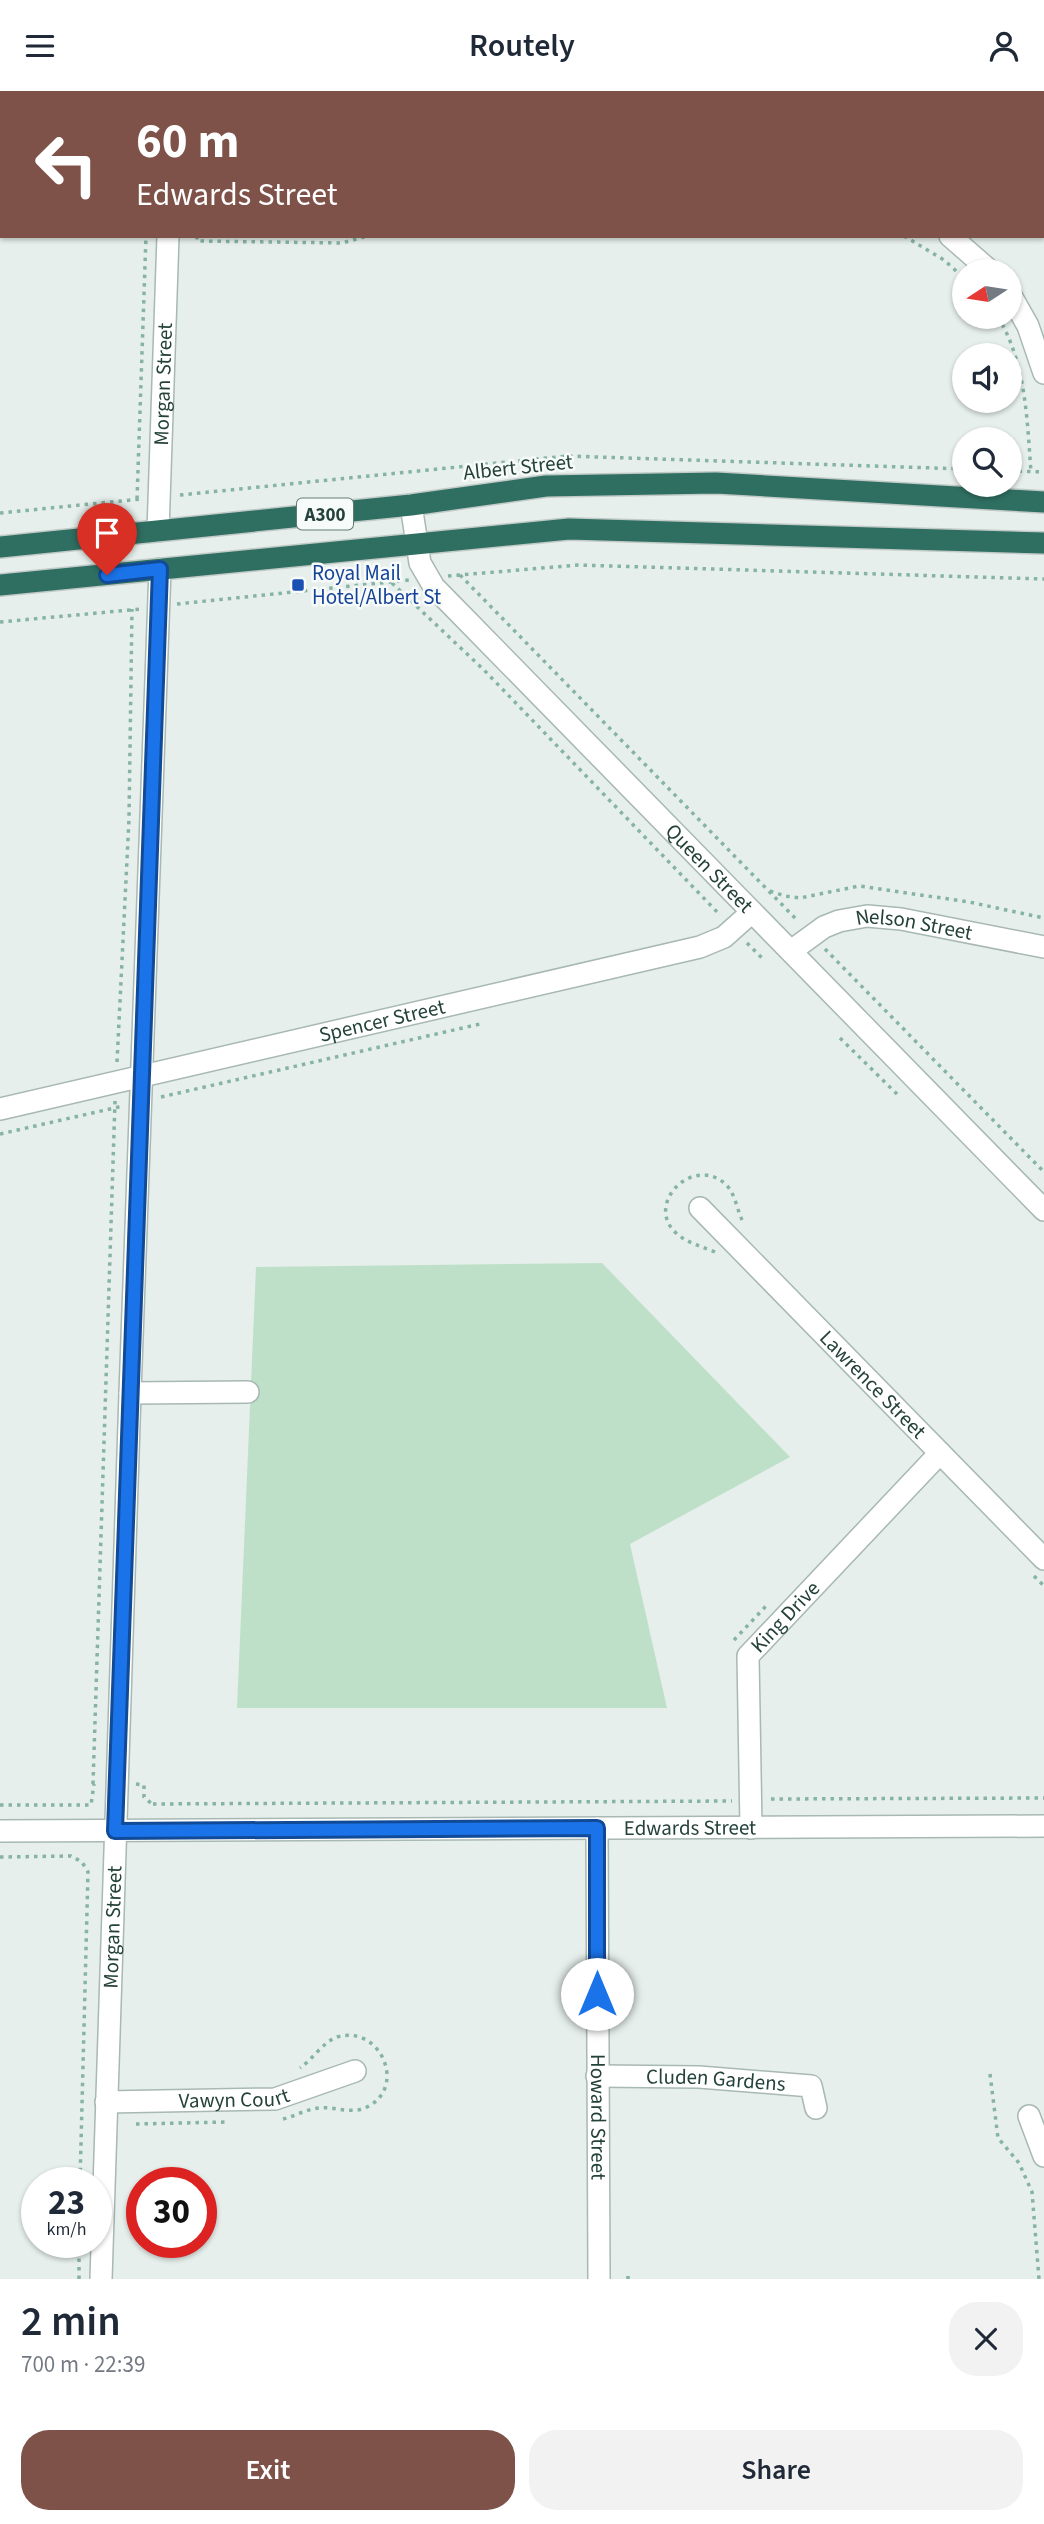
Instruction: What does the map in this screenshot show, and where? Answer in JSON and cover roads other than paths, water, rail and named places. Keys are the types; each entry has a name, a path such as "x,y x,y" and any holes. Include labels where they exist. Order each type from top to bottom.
{"highway":[{"name":"Albert Street","path":"0,547 411,505 546,485 716,483 1044,502"},
{"name":"A300","path":"0,585 569,529 1044,543"}],"street":[{"name":"Morgan Street","path":"158,531 168,238"},
{"path":"952,238 976,259"},
{"path":"1022,315 1044,373"},
{"name":"Queen Street","path":"411,505 420,563 428,578 447,601 1044,1210"},
{"name":"Morgan Street","path":"101,2279 160,569"},
{"name":"Spencer Street","path":"0,1109 693,949 719,940 752,912"},
{"name":"Nelson Street","path":"791,951 811,935 839,921 882,917 1044,947"},
{"name":"Lawrence Street","path":"700,1208 1044,1559"},
{"path":"130,1393 248,1392"},
{"name":"King Drive","path":"751,1828 748,1656 940,1454"},
{"name":"Edwards Street","path":"0,1831 1044,1826"},
{"name":"Howard Street","path":"597,1828 599,2279"},
{"name":"Vawyn Court","path":"106,2102 270,2099 292,2094 355,2071"},
{"name":"Cluden Gardens","path":"597,2077 699,2077 811,2086 816,2108"},
{"path":"1029,2116 1044,2156"}],"place":[{"name":"Royal Mail Hotel/Albert St","path":"298,585"}]}
